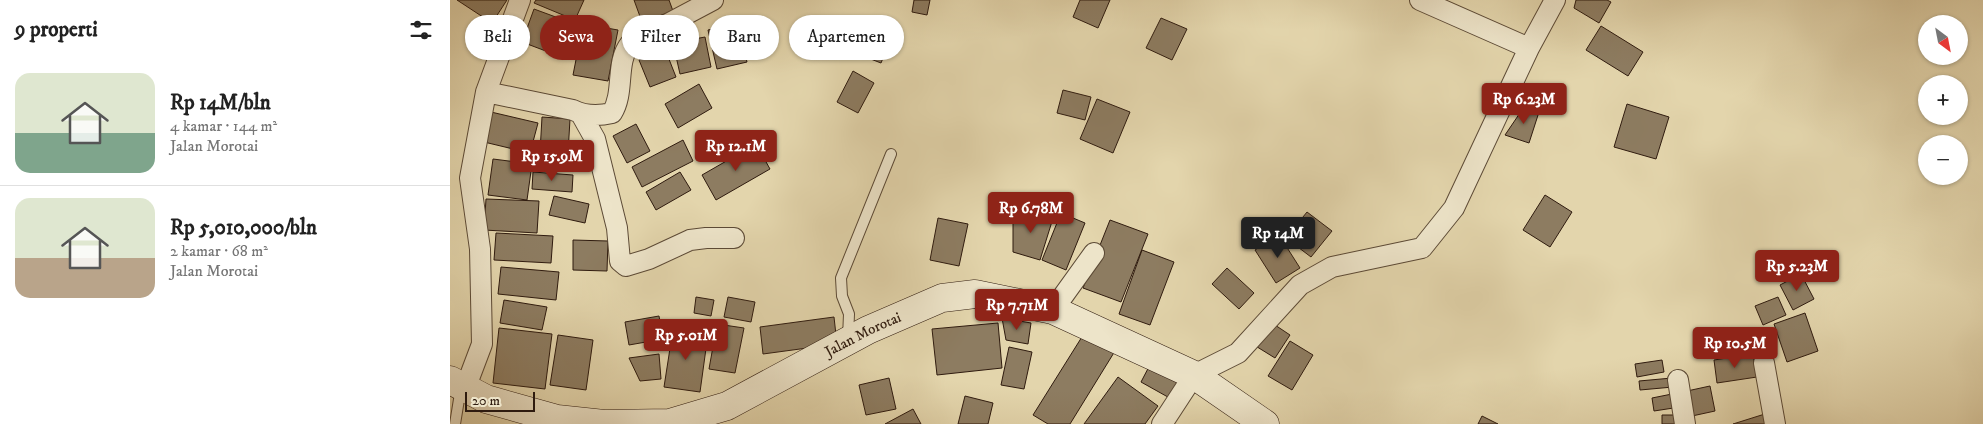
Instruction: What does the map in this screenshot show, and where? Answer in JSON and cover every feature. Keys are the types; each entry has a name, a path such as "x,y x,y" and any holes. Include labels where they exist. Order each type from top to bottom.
{"street":[{"path":"459,385 482,344 480,249 470,178 486,92 520,0"},
{"path":"486,92 573,110 581,114 601,116 612,113 618,104 624,51 630,44 713,0"},
{"path":"1420,0 1529,48"},
{"path":"1162,424 1194,375 1238,353 1300,285 1332,267 1422,248 1454,208 1529,48 1555,0"},
{"path":"581,114 595,139 616,228 620,261 626,266 649,259 690,240 734,238"},
{"path":"1053,310 1094,253"},
{"name":"Jalan Morotai","path":"459,385 486,400 557,419 604,424 670,423 727,406 868,330 942,298 975,294 1053,310 1194,375 1265,424"},
{"path":"1764,364 1775,424"},
{"path":"1678,380 1685,424"}],"lane":[{"path":"848,342 849,314 842,296 840,278 891,154"},
{"path":"455,424 459,385"}],"building":[{"path":"457,0 507,0 497,15 480,15"},
{"path":"536,0 584,0 577,15 563,15 534,3"},
{"path":"634,0 669,0 673,11 662,15 639,15"},
{"path":"914,0 930,0 927,15 912,12"},
{"path":"1080,0 1110,0 1098,28 1073,17"},
{"path":"1576,0 1607,0 1611,2 1599,23 1574,8"},
{"path":"534,9 550,15 540,15 540,49 530,45 530,20"},
{"path":"1161,18 1187,29 1172,60 1146,48"},
{"path":"1601,26 1643,52 1628,76 1586,50"},
{"path":"612,29 618,30 608,81 573,75 576,60 612,60"},
{"path":"705,37 711,67 680,74 677,60 699,60 699,38"},
{"path":"639,60 669,60 676,77 650,87"},
{"path":"715,60 746,60 747,62 717,69"},
{"path":"853,71 874,83 858,113 837,102"},
{"path":"699,84 712,108 678,128 665,104"},
{"path":"1063,90 1091,97 1085,120 1057,113"},
{"path":"1097,99 1130,112 1113,153 1080,139"},
{"path":"1627,104 1669,117 1656,159 1614,147"},
{"path":"1524,107 1539,112 1529,143 1505,135"},
{"path":"491,112 538,123 530,153 484,142"},
{"path":"542,117 570,119 567,171 539,170"},
{"path":"636,124 650,151 627,163 613,136"},
{"path":"683,140 693,161 642,187 632,167"},
{"path":"756,144 770,169 716,200 702,175"},
{"path":"493,159 532,164 527,200 488,195"},
{"path":"533,172 573,175 572,192 532,189"},
{"path":"680,172 691,190 656,210 646,192"},
{"path":"1545,195 1572,212 1550,247 1523,230"},
{"path":"554,196 589,204 585,223 549,215"},
{"path":"486,199 539,201 537,233 484,230"},
{"path":"1307,212 1332,231 1311,257 1286,238"},
{"path":"1061,213 1085,223 1066,270 1042,260"},
{"path":"1013,215 1054,215 1040,260 1013,252"},
{"path":"938,218 968,224 959,266 930,260"},
{"path":"1110,220 1148,234 1121,302 1083,288"},
{"path":"496,233 553,236 551,263 494,260"},
{"path":"1279,235 1300,268 1276,283 1255,250"},
{"path":"573,240 608,241 607,271 573,270"},
{"path":"1142,250 1174,262 1150,325 1119,314"},
{"path":"501,267 559,272 556,300 498,294"},
{"path":"1227,268 1254,293 1239,309 1212,284"},
{"path":"1801,274 1814,299 1793,310 1780,285"},
{"path":"696,297 714,300 711,316 694,313"},
{"path":"728,297 755,302 751,322 724,317"},
{"path":"1778,297 1786,315 1763,325 1755,306"},
{"path":"504,300 547,307 542,330 500,323"},
{"path":"1805,313 1818,351 1787,362 1774,324"},
{"path":"659,316 663,339 629,345 625,322"},
{"path":"834,317 837,344 763,354 760,327"},
{"path":"1002,318 1031,323 1028,344 1006,340"},
{"path":"1269,321 1290,335 1275,358 1254,345"},
{"path":"998,323 1002,368 937,375 932,329"},
{"path":"717,324 744,328 735,373 709,369"},
{"path":"499,328 552,334 545,389 493,383"},
{"path":"673,329 708,334 700,392 664,387"},
{"path":"1085,332 1115,351 1070,424 1048,424 1033,415"},
{"path":"558,335 593,340 586,390 550,385"},
{"path":"1290,341 1313,355 1292,390 1268,376"},
{"path":"1009,347 1032,352 1024,389 1001,385"},
{"path":"659,354 661,379 640,381 629,358"},
{"path":"1753,354 1757,377 1717,383 1714,360"},
{"path":"1153,359 1188,377 1175,401 1141,382"},
{"path":"1662,360 1664,372 1637,377 1635,364"},
{"path":"1118,377 1158,406 1145,424 1084,424"},
{"path":"889,378 896,409 866,415 859,385"},
{"path":"1672,378 1673,387 1640,390 1639,381"},
{"path":"1710,386 1715,411 1692,416 1687,391"},
{"path":"1677,393 1680,407 1654,411 1652,398"},
{"path":"965,396 993,403 988,424 958,424"},
{"path":"913,409 921,424 885,424"},
{"path":"1768,413 1772,424 1733,424"},
{"path":"1662,415 1680,415 1680,424 1662,424"},
{"path":"1482,416 1498,424 1478,424"}]}
